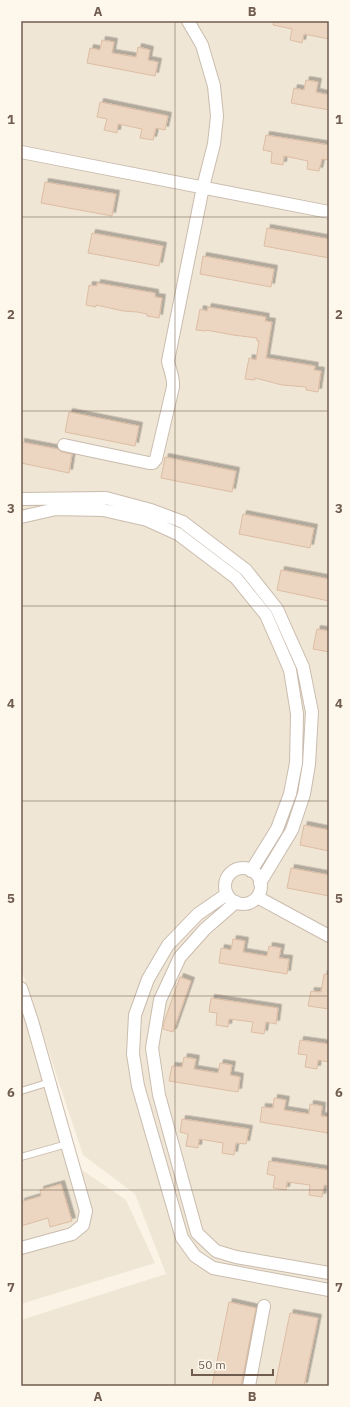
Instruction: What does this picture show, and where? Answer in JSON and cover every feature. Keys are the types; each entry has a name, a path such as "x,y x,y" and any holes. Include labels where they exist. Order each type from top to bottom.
{"street":[{"path":"64,445 149,463 153,463 156,459 174,379 169,369 168,361 203,187 214,144 217,116 214,86 202,45 188,21"},
{"path":"21,152 329,212"},
{"path":"21,500 51,498 106,498 151,510 183,522 246,570 277,609 304,667 312,712 309,764 304,794 292,830 260,883 257,897 247,903 231,898 198,914 168,945 148,979 135,1015 133,1054 138,1086 182,1238 195,1256 213,1268 329,1290"},
{"path":"21,510 21,518 56,509 103,510 147,520 178,534 236,578 266,616 290,670 297,714 296,763 290,794 277,830 251,871"},
{"path":"231,898 225,884 230,874 240,869 251,871 258,878 260,883"},
{"path":"257,897 329,936"},
{"path":"231,898 180,957 160,1000 152,1048 159,1095 197,1233 216,1251 236,1257 329,1273"},
{"path":"21,988 24,1006 50,1082 86,1211 83,1225 72,1234 21,1248"},
{"path":"250,1386 264,1306"}],"lane":[{"path":"21,1091 50,1082"},
{"path":"21,1157 68,1144"}],"shaded area":[{"path":"21,21 329,21 329,1386 21,1386 21,1320 166,1274 135,1194 83,1155 21,968"},
{"path":"21,988 73,1164 126,1200 155,1263 21,1304"}],"building":[{"path":"274,21 329,21 329,39 304,34 302,43 290,40 292,29 273,25"},
{"path":"102,40 114,42 112,53 136,57 138,47 150,50 148,60 158,62 155,76 87,63 90,48 100,50"},
{"path":"306,80 318,82 316,92 329,95 329,110 291,103 294,88 304,90"},
{"path":"100,102 168,116 165,130 156,128 153,140 140,138 142,129 118,124 117,133 104,130 107,119 97,117"},
{"path":"266,135 329,145 329,160 322,159 319,171 307,169 308,161 284,156 283,165 271,163 272,152 263,150"},
{"path":"45,182 116,194 112,216 41,203"},
{"path":"267,228 329,239 329,258 264,246"},
{"path":"92,233 163,246 159,266 88,253"},
{"path":"203,256 274,269 271,287 200,274"},
{"path":"97,283 155,293 155,297 162,298 159,318 147,316 147,314 137,312 123,311 96,305 96,307 86,305 89,285 97,286"},
{"path":"208,307 266,317 265,321 272,322 266,358 315,366 314,370 321,371 318,392 306,390 306,387 282,385 255,378 255,380 245,379 249,358 256,360 259,341 257,341 257,338 206,330 196,330 200,309 207,311"},
{"path":"69,412 139,426 135,446 65,432"},
{"path":"21,442 58,449 62,452 72,454 69,473 21,463"},
{"path":"165,457 236,471 232,492 161,478"},
{"path":"243,514 314,528 310,548 239,534"},
{"path":"281,570 329,579 329,601 277,590"},
{"path":"317,629 329,631 329,652 313,649"},
{"path":"304,825 329,830 329,851 300,845"},
{"path":"291,868 329,875 329,896 287,888"},
{"path":"233,939 245,941 243,952 267,956 269,946 281,948 279,958 289,959 287,974 219,963 221,948 231,950"},
{"path":"324,974 329,975 329,1009 308,1006 311,991 321,992"},
{"path":"180,977 191,981 173,1032 163,1029 164,1022"},
{"path":"211,998 278,1008 276,1024 266,1022 264,1034 251,1032 253,1022 229,1019 228,1027 216,1025 217,1013 209,1012"},
{"path":"300,1040 329,1044 329,1062 318,1060 317,1069 305,1067 307,1055 298,1054"},
{"path":"184,1057 196,1059 194,1069 218,1073 220,1063 232,1065 230,1075 240,1077 238,1092 169,1081 172,1066 182,1067"},
{"path":"274,1098 286,1100 284,1110 309,1114 310,1104 322,1106 321,1116 329,1117 328,1133 260,1122 262,1107 273,1108"},
{"path":"182,1119 249,1129 246,1144 236,1143 234,1155 222,1153 223,1143 199,1139 198,1148 186,1146 188,1134 180,1132"},
{"path":"269,1161 329,1170 329,1186 324,1185 322,1197 309,1195 310,1185 287,1182 286,1190 273,1188 275,1176 267,1174"},
{"path":"61,1184 72,1221 50,1227 48,1218 21,1226 21,1202 41,1196 40,1190"},
{"path":"229,1302 256,1308 241,1386 212,1386"},
{"path":"290,1313 318,1318 304,1386 275,1386"}]}
